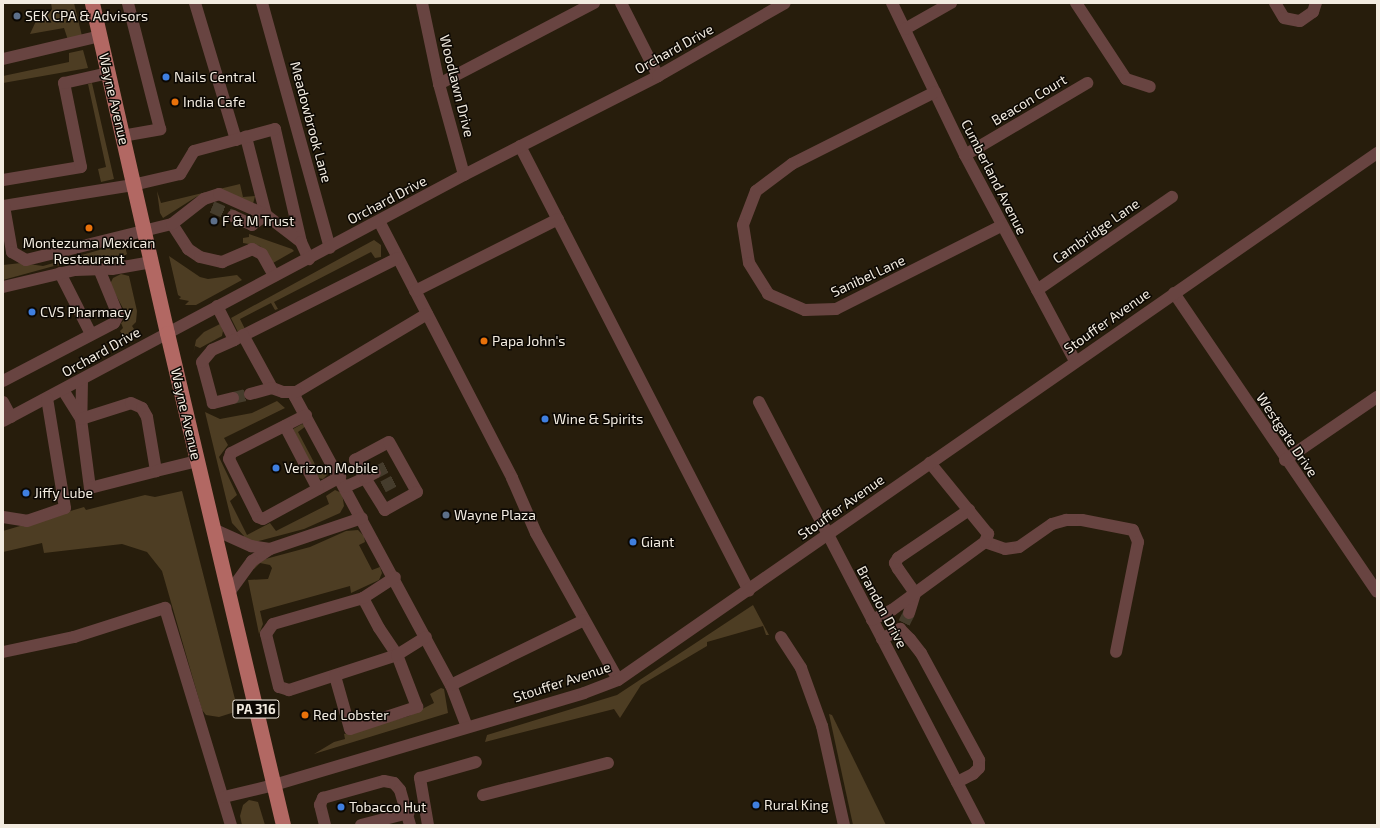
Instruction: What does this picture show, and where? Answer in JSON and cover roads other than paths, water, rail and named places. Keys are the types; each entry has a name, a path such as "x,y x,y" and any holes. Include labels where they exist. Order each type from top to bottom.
{"main road":[{"name":"Wayne Avenue","path":"92,3 150,262 283,825"}],"street":[{"path":"122,136 160,129 128,3"},
{"path":"195,3 266,215"},
{"name":"Meadowbrook Lane","path":"262,3 330,248"},
{"name":"Woodlawn Drive","path":"422,3 439,84 464,175"},
{"path":"439,84 594,3"},
{"path":"620,3 658,76"},
{"name":"Orchard Drive","path":"7,419 217,306 330,248 464,175 658,76 785,3"},
{"name":"Cumberland Avenue","path":"892,3 965,156 1001,226 1075,361"},
{"path":"905,29 952,3"},
{"path":"1076,3 1126,79 1150,87"},
{"path":"1275,3 1278,12 1292,21 1307,18 1316,3"},
{"path":"3,59 100,36"},
{"path":"3,180 81,167 64,83 108,73"},
{"name":"Beacon Court","path":"965,156 1087,83"},
{"name":"Sanibel Lane","path":"935,92 792,164 756,191 743,225 749,263 768,294 804,310 836,309 1001,226"},
{"path":"301,242 266,215 220,194 208,203 172,224 144,233 26,260 12,252 4,206 133,185 180,174 194,151 275,129 301,242 309,259"},
{"path":"520,146 749,591"},
{"name":"Stouffer Avenue","path":"224,797 274,785 467,728 584,693 618,680 749,591 1075,361 1377,153"},
{"name":"Cambridge Lane","path":"1037,290 1172,197"},
{"path":"233,216 252,225 266,215"},
{"path":"415,291 558,219"},
{"path":"379,221 512,478 536,533 618,680"},
{"path":"172,224 188,249 200,257 222,262 252,249 262,254 274,276"},
{"path":"233,398 213,403 202,362 212,350 398,258"},
{"path":"4,287 60,273 150,262"},
{"path":"3,381 114,323 118,315 99,269"},
{"path":"60,273 91,334"},
{"name":"Westgate Drive","path":"1174,293 1285,460 1377,592"},
{"path":"217,306 272,388"},
{"path":"250,394 272,388 283,392 296,392 427,314"},
{"path":"82,380 81,419 90,488 197,461"},
{"path":"63,390 81,419"},
{"path":"296,392 295,397 395,577 452,685 467,728"},
{"path":"1285,460 1377,397"},
{"path":"3,517 27,521 65,508 47,398"},
{"path":"3,402 7,419"},
{"name":"Brandon Drive","path":"759,402 827,536 979,825"},
{"path":"81,419 131,404 142,408 147,417 156,471"},
{"path":"306,415 231,453 229,459 258,517 263,519 318,489 370,476"},
{"path":"285,426 318,489"},
{"path":"389,442 395,463 402,477 417,492 385,510 378,490 370,476 355,460 389,442"},
{"path":"872,620 892,610 985,542 988,534 930,463"},
{"path":"915,593 895,563 898,558 969,510"},
{"path":"228,594 252,561 270,549 362,518"},
{"path":"985,542 1005,549 1019,547 1052,524 1066,520 1082,520 1133,530 1138,542 1116,652"},
{"path":"213,529 251,546 270,549"},
{"path":"395,577 363,598 273,624 266,634 279,687 289,690 397,655 426,637"},
{"path":"882,639 904,622 915,593"},
{"path":"334,676 350,729 416,707 397,655 378,628 363,598"},
{"path":"3,652 74,637 165,608 232,825"},
{"path":"452,685 584,620"},
{"path":"904,622 979,760 979,768 974,774 957,782"},
{"path":"781,637 801,668 822,726 844,825"},
{"path":"428,825 420,778 476,762"},
{"path":"483,795 608,763"},
{"path":"325,825 320,805 323,798 384,781 394,783 400,790 408,813 410,825"},
{"path":"361,825 408,813"}],"tunnel":[{"path":"212,207 233,216"},
{"path":"233,398 250,394"},
{"path":"375,473 390,465"},
{"path":"383,487 398,479"},
{"path":"904,623 909,613"}],"place":[{"name":"SEK CPA & Advisors","path":"17,16"},
{"name":"Nails Central","path":"166,77"},
{"name":"India Cafe","path":"175,102"},
{"name":"F & M Trust","path":"214,221"},
{"name":"Montezuma Mexican Restaurant","path":"89,228"},
{"name":"CVS Pharmacy","path":"32,312"},
{"name":"Papa John's","path":"484,341"},
{"name":"Wine & Spirits","path":"545,419"},
{"name":"Verizon Mobile","path":"276,468"},
{"name":"Jiffy Lube","path":"26,493"},
{"name":"Wayne Plaza","path":"446,515"},
{"name":"Giant","path":"633,542"},
{"name":"Red Lobster","path":"305,715"},
{"name":"Rural King","path":"756,805"},
{"name":"Tobacco Hut","path":"341,807"}]}
